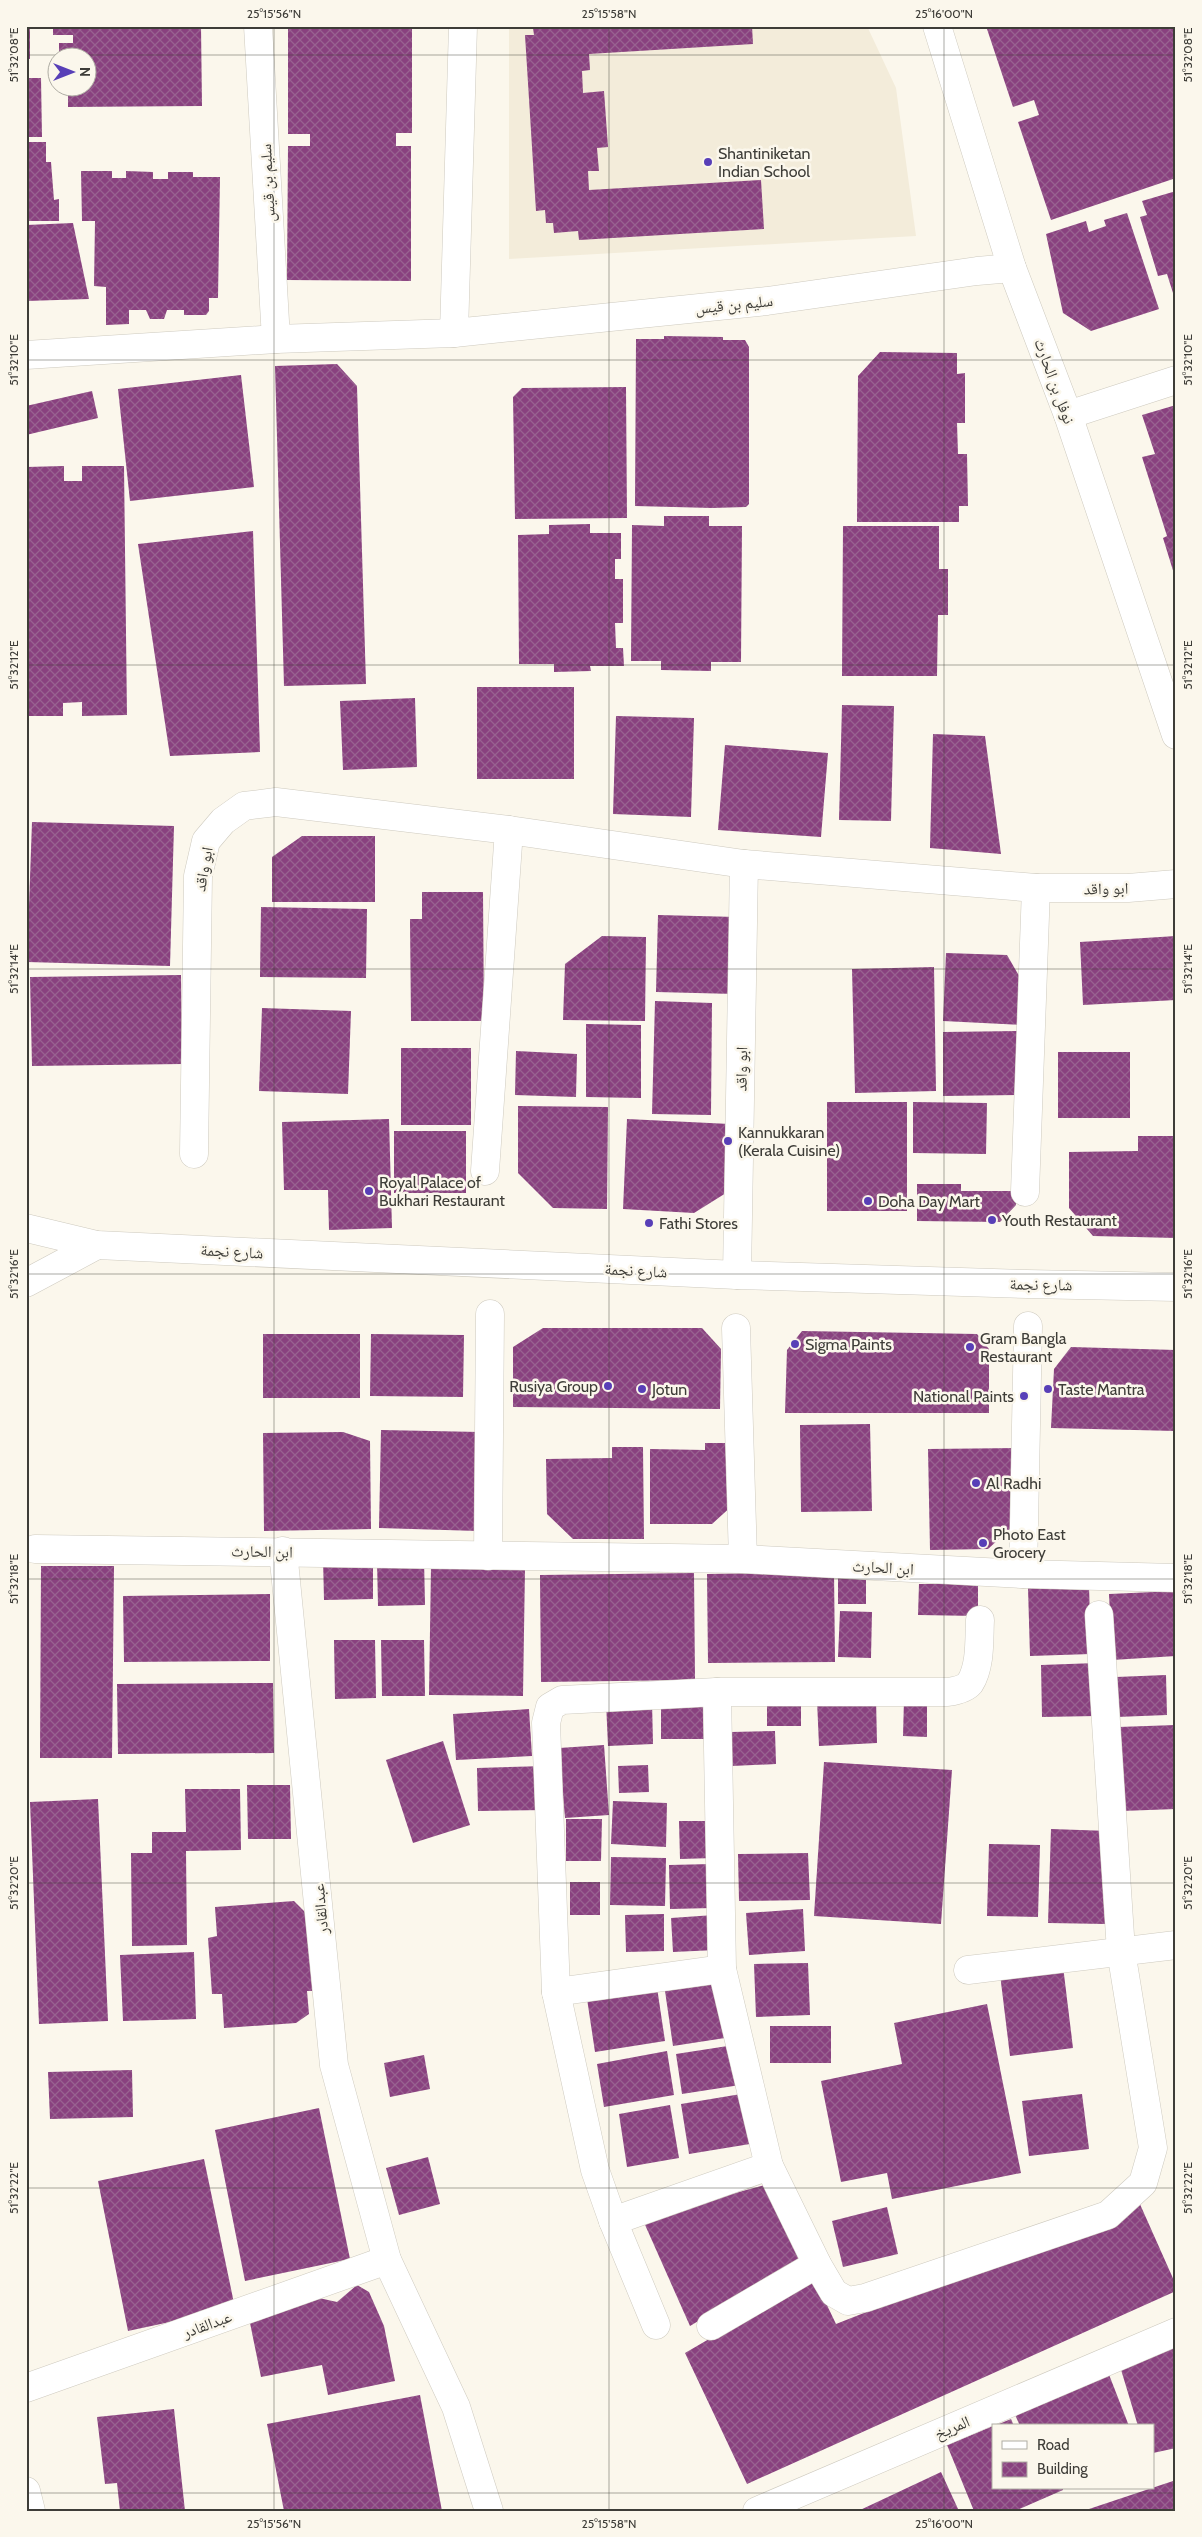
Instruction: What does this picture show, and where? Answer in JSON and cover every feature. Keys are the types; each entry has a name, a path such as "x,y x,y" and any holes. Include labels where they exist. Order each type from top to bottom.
{"street":[{"name":"سليم بن قيس","path":"258,26 276,340"},
{"path":"454,333 463,26"},
{"name":"نوفل بن الحارث","path":"937,26 1012,268 1068,415 1174,723"},
{"name":"سليم بن قيس","path":"26,355 276,340 454,333 767,301 977,271 1012,268"},
{"path":"1068,415 1176,380"},
{"name":"ابو واقد","path":"194,1154 198,876 206,841 223,821 244,806 276,802 509,830 744,864 1036,888 1128,888 1176,884"},
{"path":"485,1172 509,830"},
{"name":"ابو واقد","path":"737,1274 744,864"},
{"path":"1025,1192 1036,888"},
{"name":"شارع نجمة","path":"26,1228 97,1245 737,1274 1018,1284 1176,1287"},
{"path":"26,1283 97,1245"},
{"path":"488,1556 490,1314"},
{"path":"1023,1574 1028,1326"},
{"path":"736,1328 743,1559"},
{"name":"ابن الحارث","path":"35,1549 743,1559 1023,1574 1176,1578"},
{"name":"عبدالقادر","path":"283,1552 334,2065 387,2260 456,2407 489,2511"},
{"path":"717,1692 722,1969 769,2166 817,2264 834,2293 848,2301 865,2298 1108,2214 1143,2183 1153,2148 1121,1951 1099,1615"},
{"path":"656,2325 613,2221 595,2170 556,1992 546,1723 550,1707 562,1700 717,1692 948,1692 960,1690 969,1683 977,1662 980,1620"},
{"path":"968,1970 1176,1945"},
{"path":"556,1992 722,1969"},
{"path":"613,2221 769,2166"},
{"name":"عبدالقادر","path":"26,2388 387,2260"},
{"path":"711,2326 817,2264"},
{"name":"المريخ","path":"760,2510 1176,2332"},
{"path":"26,2491 31,2511"}],"shaded area":[{"name":"Shantiniketan Indian School","path":"509,26 867,26 896,88 916,236 509,259"}],"building":[{"path":"26,26 30,26 30,59 26,59"},
{"path":"53,26 201,26 202,106 68,107 68,98 98,98 98,48 59,48 59,43 73,43 73,35 53,35"},
{"path":"288,26 412,26 412,133 396,133 396,146 411,146 411,281 287,280 288,146 310,146 310,134 288,134"},
{"path":"548,26 752,26 753,44 589,54 590,70 582,71 583,93 604,91 608,147 597,148 599,171 588,171 589,190 761,180 764,229 579,240 578,231 554,233 553,223 546,223 545,210 536,211 525,35 534,35 533,28"},
{"path":"986,26 1176,26 1176,178 1051,220 1018,122 1039,115 1034,100 1013,107"},
{"path":"26,78 41,78 42,137 26,137"},
{"path":"26,142 46,142 46,162 51,162 54,200 59,199 59,221 26,221"},
{"path":"81,171 112,171 112,178 126,178 126,171 153,172 153,179 168,179 168,172 193,172 193,177 220,177 218,298 209,298 209,311 206,315 184,315 184,310 167,310 164,319 150,319 146,310 129,310 129,324 106,325 106,287 94,286 95,221 82,221"},
{"path":"1176,191 1176,292 1173,293 1167,274 1158,276 1140,217 1147,215 1142,201"},
{"path":"1127,213 1159,309 1091,331 1063,313 1046,234 1086,221 1089,232 1106,226 1104,220"},
{"path":"73,223 89,299 26,301 26,225"},
{"path":"664,336 723,337 723,340 745,340 749,347 749,504 746,507 635,506 636,339 664,339"},
{"path":"880,352 957,353 957,374 965,373 965,423 957,423 958,454 967,454 968,506 959,506 959,522 857,522 858,376"},
{"path":"337,364 357,386 366,684 284,686 275,366"},
{"path":"241,375 254,487 130,501 118,389"},
{"path":"626,387 627,518 515,519 513,397 522,388"},
{"path":"92,391 98,418 26,435 26,406"},
{"path":"1176,405 1175,577 1163,538 1167,536 1142,457 1155,454 1142,415"},
{"path":"64,466 64,481 82,481 82,466 124,466 127,715 82,716 82,702 63,703 63,716 26,716 26,467"},
{"path":"664,516 709,516 709,526 742,526 741,662 711,662 711,671 661,670 661,661 631,661 632,525 664,526"},
{"path":"590,524 590,533 621,533 621,559 615,559 615,579 623,579 623,623 615,623 616,648 623,648 624,666 590,666 591,671 554,672 554,664 519,664 518,535 549,534 549,525"},
{"path":"843,526 939,526 939,569 948,569 948,615 938,615 937,676 842,676"},
{"path":"253,531 260,752 170,756 138,544"},
{"path":"477,687 574,687 574,779 477,779"},
{"path":"415,698 417,767 343,770 340,701"},
{"path":"842,705 894,706 891,821 839,820"},
{"path":"616,716 694,718 691,817 613,814"},
{"path":"933,734 985,736 1001,854 930,848"},
{"path":"725,745 828,753 821,837 718,830"},
{"path":"32,822 174,826 170,966 27,962"},
{"path":"302,836 375,836 375,902 272,902 272,857"},
{"path":"422,892 483,892 484,1021 411,1021 410,919 422,919"},
{"path":"261,907 367,909 366,978 260,977"},
{"path":"658,915 737,917 735,994 656,992"},
{"path":"602,936 646,937 645,1021 563,1020 565,964"},
{"path":"1176,936 1176,1000 1083,1005 1080,942"},
{"path":"946,953 1007,955 1025,986 1024,1025 943,1021"},
{"path":"934,967 936,1091 855,1093 852,969"},
{"path":"181,975 182,1064 32,1066 30,977"},
{"path":"655,1001 712,1003 711,1115 652,1114"},
{"path":"262,1008 351,1011 348,1094 259,1091"},
{"path":"586,1024 641,1025 641,1098 586,1097"},
{"path":"1019,1031 1020,1095 943,1096 943,1032"},
{"path":"401,1048 471,1048 471,1125 401,1125"},
{"path":"516,1051 577,1054 576,1097 515,1095"},
{"path":"1058,1052 1130,1052 1130,1118 1058,1118"},
{"path":"827,1102 907,1102 907,1211 827,1211"},
{"path":"913,1102 987,1103 986,1154 913,1153"},
{"path":"518,1106 608,1107 607,1209 553,1208 518,1173"},
{"path":"389,1119 392,1228 329,1230 328,1190 284,1190 282,1122"},
{"path":"627,1119 730,1124 726,1193 694,1213 623,1209"},
{"path":"394,1131 466,1131 466,1193 394,1193"},
{"path":"1138,1136 1176,1136 1176,1238 1093,1236 1069,1208 1069,1152 1138,1151"},
{"path":"917,1184 961,1184 961,1191 1016,1191 1016,1205 1000,1222 917,1221"},
{"path":"543,1328 702,1328 721,1349 720,1409 513,1407 513,1347"},
{"path":"802,1331 977,1334 989,1349 989,1413 785,1413 787,1350"},
{"path":"263,1334 360,1334 360,1398 263,1398"},
{"path":"371,1334 464,1335 463,1397 370,1396"},
{"path":"1071,1347 1176,1350 1176,1431 1051,1428 1054,1369"},
{"path":"870,1424 872,1511 801,1512 800,1425"},
{"path":"381,1430 480,1432 478,1531 379,1528"},
{"path":"343,1432 370,1441 371,1529 264,1531 263,1433"},
{"path":"705,1443 735,1443 734,1504 712,1524 650,1524 650,1449 705,1450"},
{"path":"612,1447 643,1447 644,1539 573,1539 547,1514 546,1459 612,1458"},
{"name":"Al Radhi","path":"1022,1448 1023,1517 988,1549 930,1550 928,1449"},
{"path":"323,1558 373,1558 373,1599 324,1600"},
{"path":"424,1559 425,1605 378,1606 377,1560"},
{"path":"41,1566 114,1566 112,1758 40,1758"},
{"path":"431,1566 525,1567 523,1696 429,1695"},
{"path":"834,1572 835,1662 708,1663 707,1574"},
{"path":"694,1573 695,1680 541,1682 540,1575"},
{"path":"838,1577 866,1577 866,1604 838,1604"},
{"path":"919,1584 978,1584 978,1616 918,1615"},
{"path":"1089,1586 1091,1654 1030,1656 1028,1588"},
{"path":"1176,1591 1176,1656 1112,1660 1109,1594"},
{"path":"270,1594 270,1661 124,1662 123,1596"},
{"path":"840,1611 872,1612 871,1658 838,1657"},
{"path":"334,1640 375,1640 376,1698 335,1699"},
{"path":"381,1640 424,1640 425,1696 382,1696"},
{"path":"1096,1663 1097,1716 1042,1717 1041,1665"},
{"path":"1166,1675 1167,1715 1117,1717 1116,1677"},
{"path":"273,1683 274,1753 118,1754 117,1684"},
{"path":"767,1697 801,1697 801,1726 767,1726"},
{"path":"876,1698 877,1743 819,1746 817,1700"},
{"path":"904,1699 927,1700 927,1737 903,1736"},
{"path":"652,1701 653,1744 608,1746 606,1702"},
{"path":"661,1701 709,1701 709,1739 661,1739"},
{"path":"529,1709 532,1756 456,1760 453,1714"},
{"path":"1176,1725 1176,1809 1121,1811 1118,1727"},
{"path":"775,1731 776,1764 732,1766 731,1732"},
{"path":"443,1741 470,1825 413,1843 386,1760"},
{"path":"604,1745 609,1815 565,1818 559,1748"},
{"path":"824,1762 952,1770 941,1924 814,1916"},
{"path":"648,1765 649,1792 619,1793 618,1766"},
{"path":"547,1766 548,1810 478,1811 477,1768"},
{"path":"247,1785 290,1785 291,1839 248,1839"},
{"path":"185,1789 240,1789 241,1850 186,1851 187,1945 132,1946 131,1853 152,1853 152,1832 186,1832"},
{"path":"98,1799 108,2021 39,2024 30,1802"},
{"path":"613,1801 667,1803 666,1847 611,1844"},
{"path":"566,1819 602,1819 601,1861 566,1861"},
{"path":"679,1821 713,1821 714,1858 680,1859"},
{"path":"1051,1829 1109,1831 1106,1924 1048,1923"},
{"path":"989,1844 1040,1845 1038,1917 987,1916"},
{"path":"808,1853 810,1900 739,1901 738,1854"},
{"path":"611,1857 666,1858 665,1906 610,1905"},
{"path":"712,1864 713,1908 670,1909 669,1865"},
{"path":"570,1882 600,1882 600,1915 570,1915"},
{"path":"294,1901 307,1914 313,1991 307,1991 309,2014 296,2023 224,2028 222,1994 212,1994 208,1938 217,1936 215,1907"},
{"path":"803,1909 805,1951 749,1955 746,1913"},
{"path":"664,1914 664,1951 626,1952 625,1915"},
{"path":"714,1915 716,1950 673,1952 671,1918"},
{"path":"194,1952 196,2019 123,2021 120,1955"},
{"path":"808,1963 810,2015 756,2017 754,1964"},
{"path":"1063,1966 1073,2048 1010,2056 1000,1974"},
{"path":"715,1977 725,2038 673,2046 664,1984"},
{"path":"656,1981 665,2041 595,2052 586,1992"},
{"path":"987,2004 1021,2173 892,2199 887,2173 841,2182 821,2081 902,2064 894,2023"},
{"path":"770,2026 831,2026 831,2063 770,2063"},
{"path":"734,2045 740,2085 682,2094 676,2054"},
{"path":"667,2051 674,2095 604,2107 597,2064"},
{"path":"424,2055 430,2089 390,2097 384,2063"},
{"path":"132,2070 133,2117 50,2119 48,2072"},
{"path":"741,2094 750,2144 689,2154 681,2104"},
{"path":"1082,2094 1089,2149 1029,2156 1022,2101"},
{"path":"670,2105 679,2158 627,2167 619,2114"},
{"path":"319,2108 350,2259 245,2281 215,2130"},
{"path":"428,2157 440,2204 399,2215 386,2168"},
{"path":"204,2159 235,2308 128,2331 98,2181"},
{"path":"772,2183 805,2257 690,2326 642,2218"},
{"path":"1139,2202 1176,2285 1176,2291 747,2484 685,2353 814,2278 836,2324 1100,2220"},
{"path":"887,2207 898,2254 843,2267 832,2221"},
{"path":"357,2285 369,2292 384,2326 395,2381 328,2395 322,2365 261,2377 249,2318 310,2296 337,2302"},
{"path":"1173,2345 1176,2358 1176,2448 1154,2453 1154,2424 1137,2424 1119,2363"},
{"path":"1108,2372 1128,2424 1019,2424 1013,2410"},
{"path":"420,2395 442,2511 284,2511 267,2424"},
{"path":"174,2409 185,2511 120,2511 117,2483 105,2484 97,2417"},
{"path":"1011,2419 1013,2424 999,2424"},
{"path":"992,2426 992,2490 1063,2490 1015,2511 974,2511 947,2445"},
{"path":"941,2472 959,2511 858,2511"},
{"path":"1176,2480 1176,2511 1086,2511 1146,2490 1154,2490 1154,2487"}],"place":[{"name":"Shantiniketan Indian School","path":"708,162"},
{"name":"Kannukkaran (Kerala Cuisine)","path":"728,1141"},
{"name":"Royal Palace of Bukhari Restaurant","path":"369,1191"},
{"name":"Doha Day Mart","path":"868,1201"},
{"name":"Youth Restaurant","path":"992,1220"},
{"name":"Fathi Stores","path":"649,1223"},
{"name":"Sigma Paints","path":"795,1344"},
{"name":"Gram Bangla Restaurant","path":"970,1347"},
{"name":"Rusiya Group","path":"608,1386"},
{"name":"Jotun","path":"642,1389"},
{"name":"Taste Mantra","path":"1048,1389"},
{"name":"National Paints","path":"1024,1396"},
{"name":"Al Radhi","path":"976,1483"},
{"name":"Photo East Grocery","path":"983,1543"}]}
